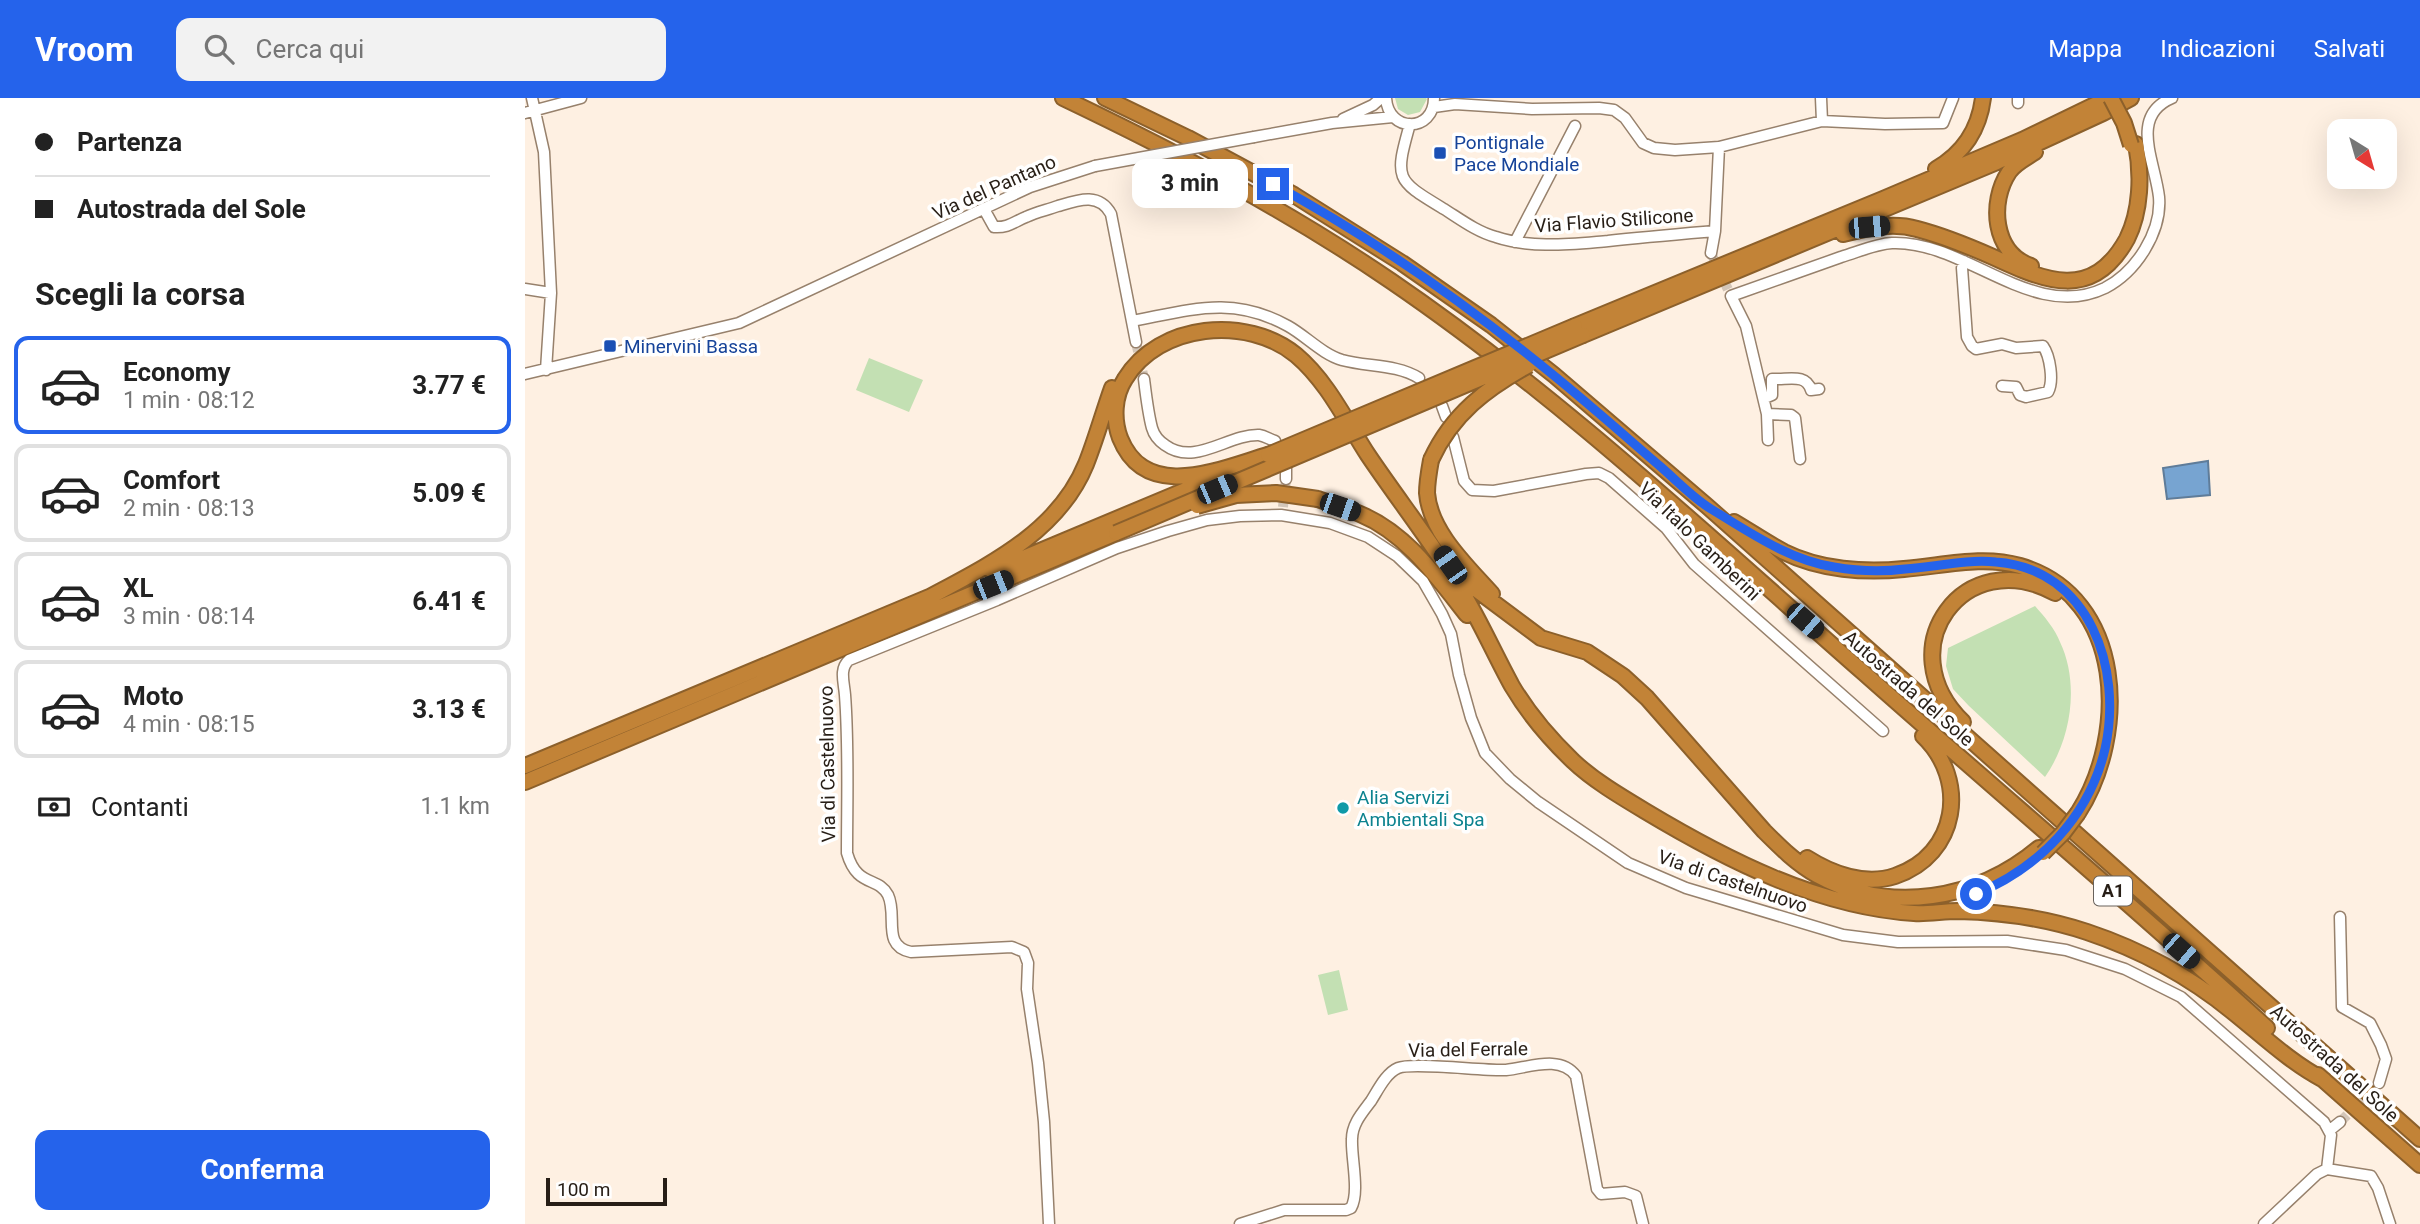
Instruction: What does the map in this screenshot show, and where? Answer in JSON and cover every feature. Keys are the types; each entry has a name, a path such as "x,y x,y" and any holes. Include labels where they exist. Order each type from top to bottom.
{"highway":[{"name":"Autostrada del Sole","path":"1063,98 1140,134 1287,215 1391,281 1491,354 1613,453 2218,983 2420,1165"},
{"name":"Autostrada del Sole","path":"1105,98 1188,138 1294,195 1402,263 1543,366 1707,506 2420,1139"},
{"path":"1883,199 1957,154 1976,127 1983,98"},
{"path":"525,782 1116,533 2022,139 2110,98 2134,145 2134,186 2123,228 2112,249 2099,263 2082,270 2051,272 2023,264 2010,251 1999,230 1996,209 2001,187 2010,170 2023,159 2082,130 2103,113"},
{"path":"1811,239 1869,227 1899,225 1953,240 2044,279 2062,281 2085,278 2103,270 2119,253 2131,231 2140,182 2130,125 2117,98"},
{"path":"525,766 1268,455 1997,162 2130,98"},
{"path":"926,599 1013,550 1035,533 1059,507 1080,476 1112,388 1136,358 1161,341 1195,328 1252,328 1282,341 1317,371 1450,565 1466,582 1541,638 1587,652 1623,676 1647,698 1763,831 1817,875 1858,891 1901,898 1923,898 1973,888 2008,872 2041,851"},
{"path":"1268,455 1191,477 1174,478 1151,472 1129,454 1120,438 1115,410 1125,378 1147,355 1179,337 1213,330 1251,333 1280,344 1299,358 1332,397 1462,592 1514,689 1545,732 1576,765 1680,832 1752,868 1818,894 1913,913 1991,912 2036,919 2085,931 2130,948 2172,969 2207,992 2299,1067 2324,1080"},
{"path":"1511,615 1468,568 1438,527 1427,493 1431,460 1447,430 1481,394 1579,330"},
{"path":"1116,533 1236,495 1276,493 1318,499 1362,514 1393,533 1422,559 1493,649"},
{"path":"1707,506 1787,553 1830,567 1879,570 1998,562 2028,569 2068,593 2098,635 2108,669 2108,730 2101,764 2086,799 2017,874 1976,894 1937,905 1889,909"},
{"path":"2001,767 2000,755 1963,722 1943,699 1934,675 1931,655 1937,627 1953,603 1981,585 1997,580 2016,580 2036,584 2054,592 2071,606 2083,623 2094,647 2102,688 2099,741 2075,811"},
{"path":"1763,831 1818,865 1849,877 1875,880 1894,876 1923,861 1942,838 1949,821 1952,790 1945,766 1935,748 1902,718 1900,706"}],"street":[{"path":"532,98 530,112 544,152 551,292 546,370"},
{"path":"530,112 581,98"},
{"name":"Via del Pantano","path":"1332,123 1384,98 1393,117"},
{"path":"1821,98 1822,121"},
{"path":"1409,124 1425,120 1434,102 1614,110 1625,118 1643,143 1654,148 1675,150 1719,147 1822,121 1943,123 1953,98"},
{"path":"1767,440 1765,398 1746,326 1731,296 1883,245 1916,246 1964,261 2040,294 2061,298 2084,295 2104,288 2122,277 2141,257 2155,226 2159,200 2148,130 2150,115 2159,104 2172,98"},
{"name":"Via del Pantano","path":"525,374 739,323 1030,187 1095,166 1332,123 1393,117 1409,124"},
{"name":"Via Flavio Stilicone","path":"1409,124 1400,170 1404,182 1409,188 1495,237 1515,242 1560,245 1715,231"},
{"name":"Via Flavio Stilicone","path":"1515,242 1575,126"},
{"path":"1711,253 1715,231 1719,147"},
{"path":"984,209 995,227 1003,227 1024,217 1081,199 1091,198 1108,208 1136,342"},
{"path":"1964,261 1962,268 1967,337 1972,346 1976,349 2002,344 2016,348 2043,346 2046,351 2052,383 2048,392 2026,397 2020,395 2015,387 2002,386"},
{"path":"525,289 551,292"},
{"path":"1132,321 1201,308 1233,307 1266,314 1340,359 1406,371 1419,378"},
{"path":"1765,398 1772,395 1772,380 1801,378 1809,383 1811,390 1819,389"},
{"path":"1144,379 1153,430 1160,441 1171,449 1181,453 1198,452 1263,435 1275,441"},
{"path":"1767,414 1791,415 1795,418 1800,459"},
{"name":"Via Italo Gamberini","path":"1453,437 1464,481 1472,490 1494,491 1586,474 1599,473 1609,478 1666,528 1694,564 1883,731"},
{"path":"1286,467 1286,480"},
{"name":"Via di Castelnuovo","path":"1049,1224 1044,1122 1027,989 1027,957 1024,952 1012,947 911,952 901,950 894,942 888,895 883,888 855,873 847,853 847,720 842,672 844,664 1117,548 1207,520 1282,511 1330,523 1368,537 1397,556 1423,581 1451,634 1471,718 1485,753 1510,779 1538,802 1628,863 1686,888 1843,935 1898,942 2007,941 2066,950 2125,969 2181,997 2330,1130"},
{"path":"2340,917 2342,1007 2370,1023 2381,1045 2386,1059 2379,1083"},
{"name":"Via del Ferrale","path":"1240,1224 1285,1210 1351,1208 1355,1192 1353,1128 1387,1077 1396,1069 1414,1067 1505,1070 1553,1063 1571,1069 1576,1076 1597,1189 1601,1194 1625,1192 1636,1196 1643,1224"},
{"path":"2327,1169 2330,1130 2340,1122"},
{"path":"2264,1224 2317,1174 2327,1169 2371,1176 2390,1224"}],"green space":[{"path":"1395,98 1427,99 1420,112 1408,115 1398,109"},
{"path":"869,358 923,380 909,412 856,390"},
{"path":"2035,606 2060,642 2070,676 2071,693 2070,711 2061,746 2045,777 1953,689 1946,666 1948,648"},
{"path":"1339,970 1348,1010 1328,1015 1318,975"}],"water":[{"path":"2208,461 2210,495 2167,499 2163,468"}],"tunnel":[{"path":"1711,253 1731,296"},
{"path":"1136,342 1144,379"},
{"path":"1283,507 1286,479"},
{"path":"2340,1122 2379,1083"}],"place":[{"name":"Pontignale Pace Mondiale","path":"1440,153"},
{"name":"Minervini Bassa","path":"610,346"},
{"name":"Alia Servizi Ambientali Spa","path":"1343,808"}],"route":[{"path":"1273,184 1402,263 1490,325 1554,375 1707,506 1787,553 1830,567 1867,571 1998,562 2028,569 2068,593 2098,635 2108,669 2110,709 2101,764 2086,799 2063,833 2026,868 1976,894"}]}
